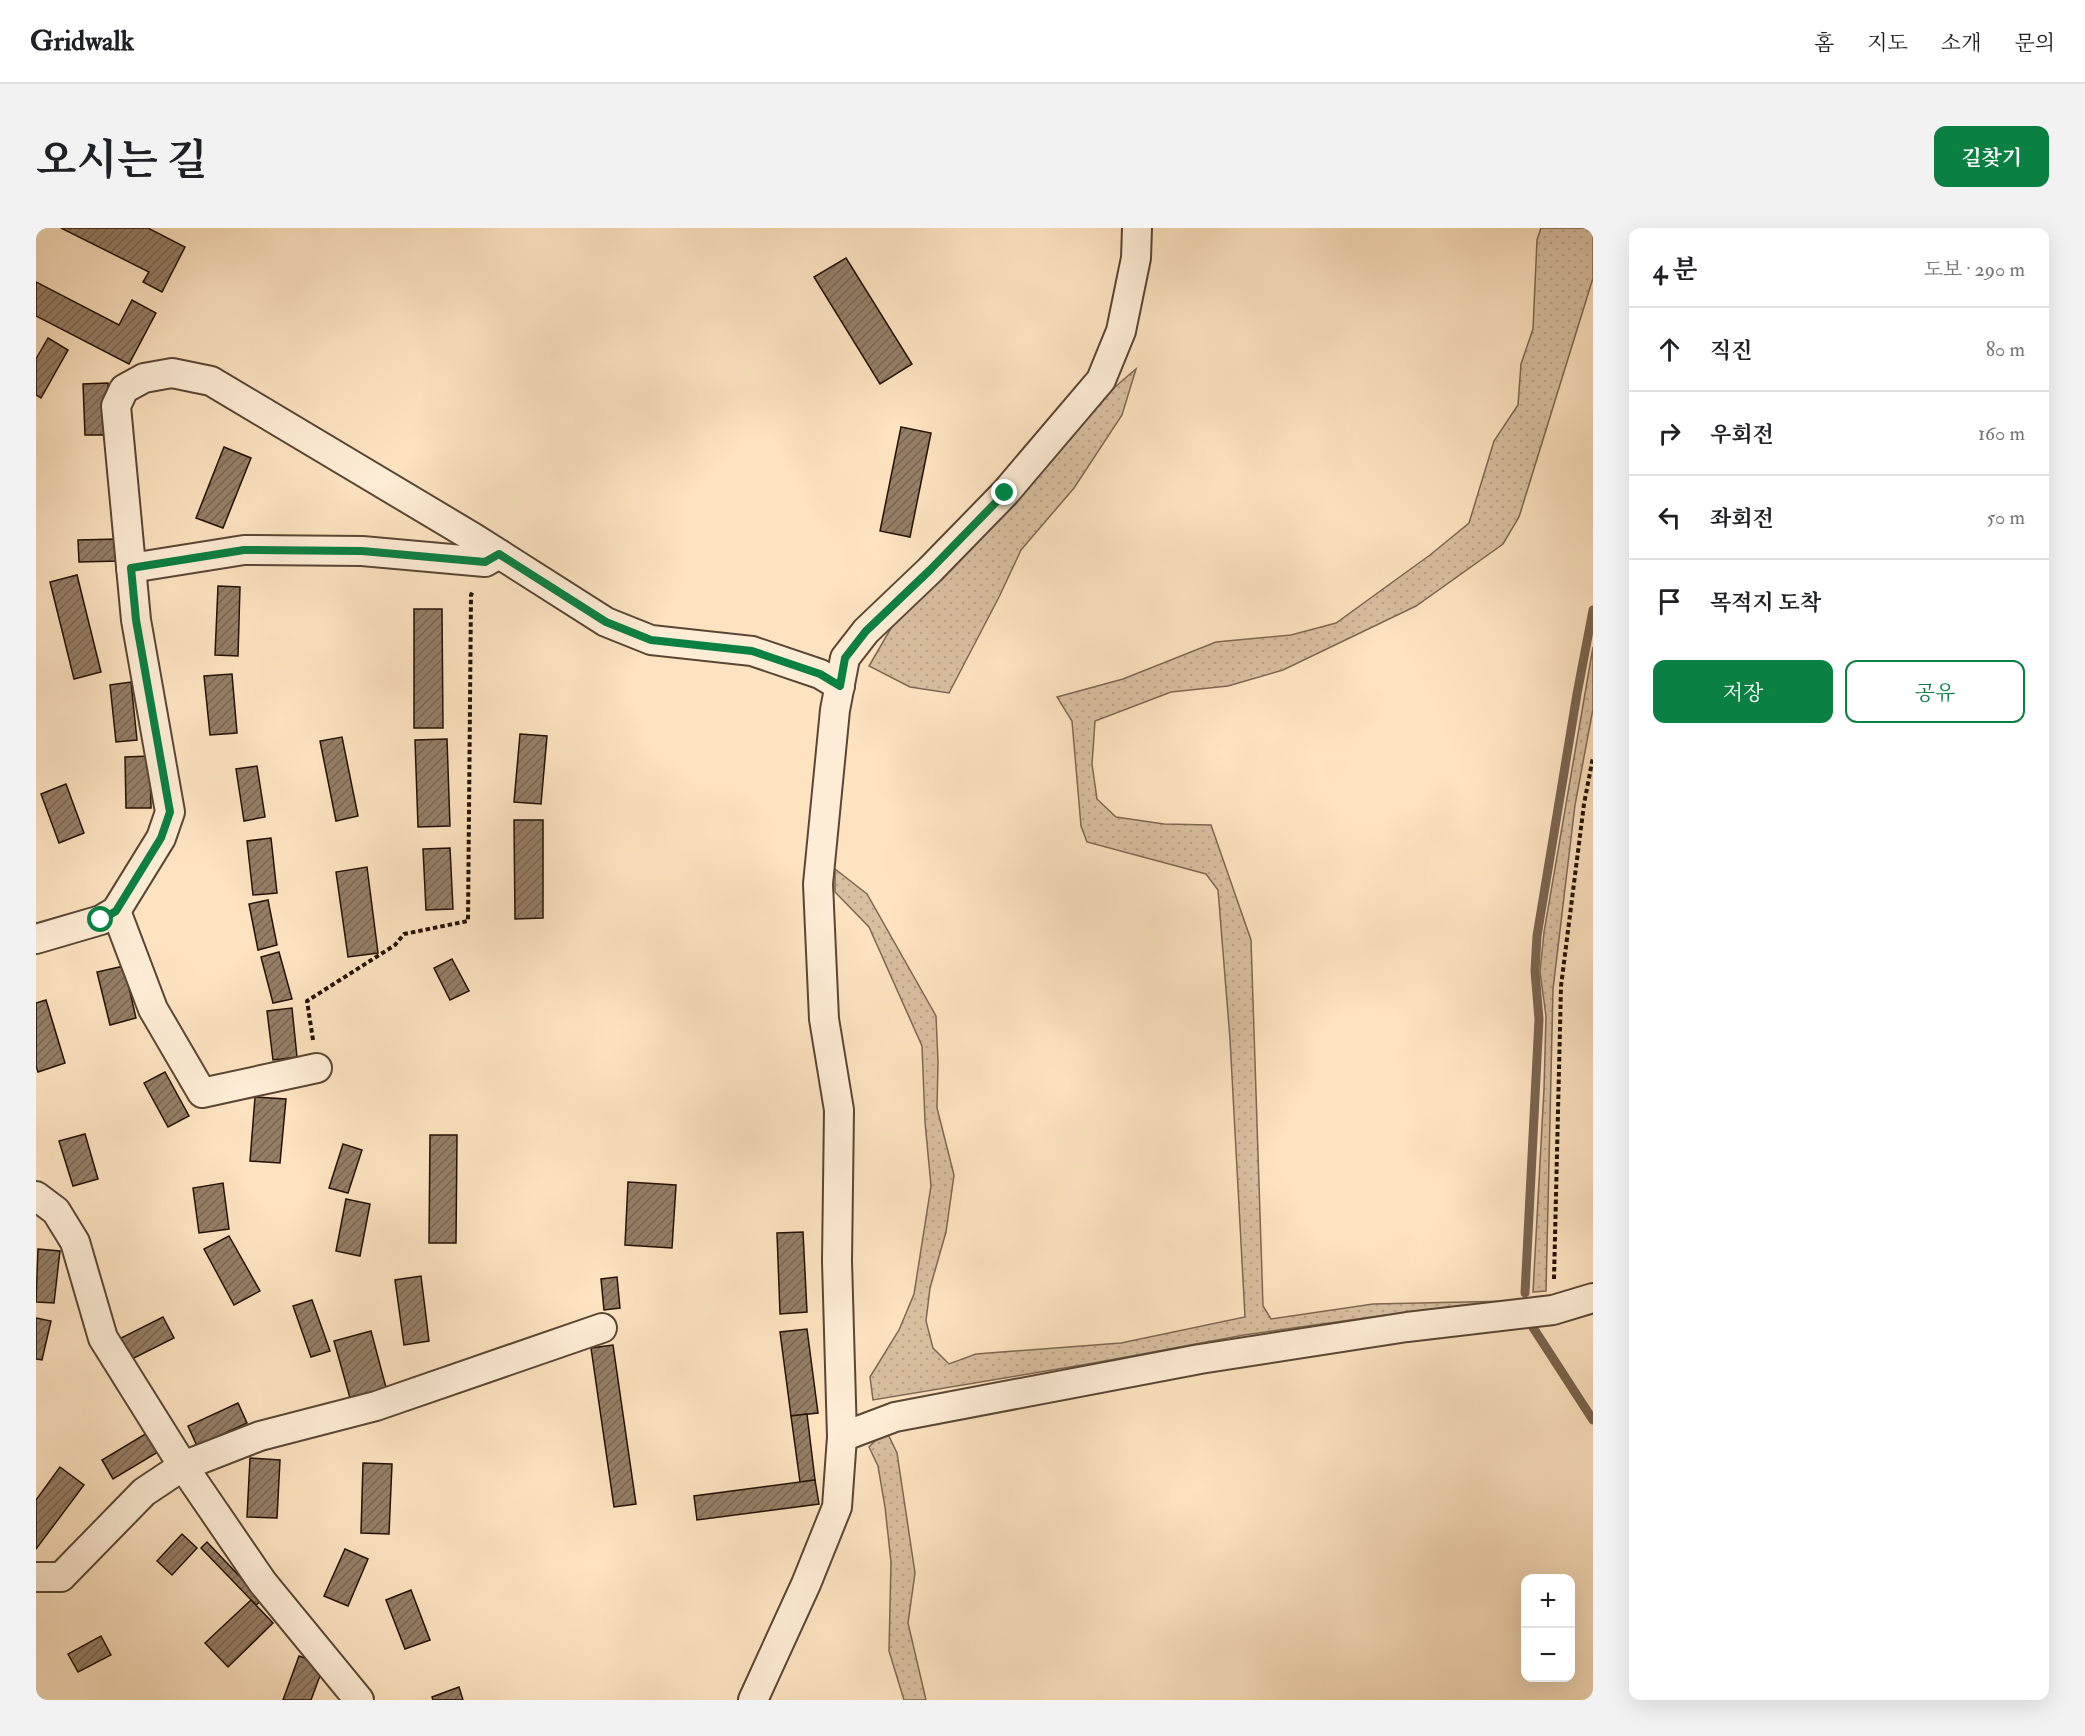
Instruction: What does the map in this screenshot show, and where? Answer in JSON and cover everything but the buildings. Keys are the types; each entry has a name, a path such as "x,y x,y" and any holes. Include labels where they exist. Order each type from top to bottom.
{"street":[{"path":"753,1700 806,1584 837,1507 842,1437 837,1261 839,1110 824,1019 818,884 835,710 845,658 866,631 930,570 1005,493 1101,380 1121,331 1136,258 1137,228"},
{"path":"36,939 101,920 116,911 161,838 170,812 136,620 116,406 124,388 144,378 172,373 211,381 492,558 606,622 651,640 752,651 820,674 840,686"},
{"path":"131,568 244,550 362,551 492,558"},
{"path":"116,911 153,1009 202,1094 317,1068"},
{"path":"36,1196 56,1211 75,1242 103,1338 183,1466 263,1583 360,1700"},
{"path":"842,1437 895,1417 1200,1359 1407,1327 1553,1310 1593,1298"},
{"path":"36,1577 61,1577 144,1492 183,1466 260,1436 376,1406 603,1328"}],"path":[{"path":"317,1068 308,1001 395,945 404,934 468,921 471,595 492,558"},
{"path":"1553,1310 1560,987 1584,804 1593,757"}],"shaded area":[{"path":"1541,228 1593,228 1593,278 1519,517 1503,544 1416,606 1283,670 1228,686 1171,692 1095,721 1092,764 1097,799 1116,817 1164,824 1211,825 1251,940 1263,1306 1271,1319 1373,1304 1512,1301 1379,1316 1244,1335 873,1400 870,1377 899,1330 914,1294 931,1186 925,1122 922,1046 869,927 835,892 835,869 867,894 936,1016 937,1108 954,1175 946,1232 930,1288 926,1321 933,1348 949,1364 976,1354 1121,1343 1245,1317 1230,1039 1218,890 1206,874 1087,842 1081,826 1072,721 1057,697 1123,679 1216,642 1291,635 1336,623 1430,555 1469,523 1494,441 1518,405 1521,364 1533,329 1537,240"},
{"path":"1136,369 1122,415 1074,488 1021,550 949,693 910,687 869,666 894,623 1116,386"},
{"path":"1593,647 1593,709 1575,805 1553,989 1546,1291 1533,1292 1546,1016 1540,972 1544,932"},
{"path":"886,1430 897,1453 915,1573 908,1623 926,1700 904,1700 889,1651 891,1562 878,1466 869,1447"}],"waterway":[{"path":"1525,1293 1539,1019 1535,971 1537,936 1593,610"},
{"path":"1532,1326 1593,1420"}],"route":[{"path":"101,920 116,911 161,838 170,812 136,620 131,568 244,550 362,551 485,562 499,554 606,622 651,640 752,651 820,674 840,686 845,658 866,631 930,570 1005,493"}]}
